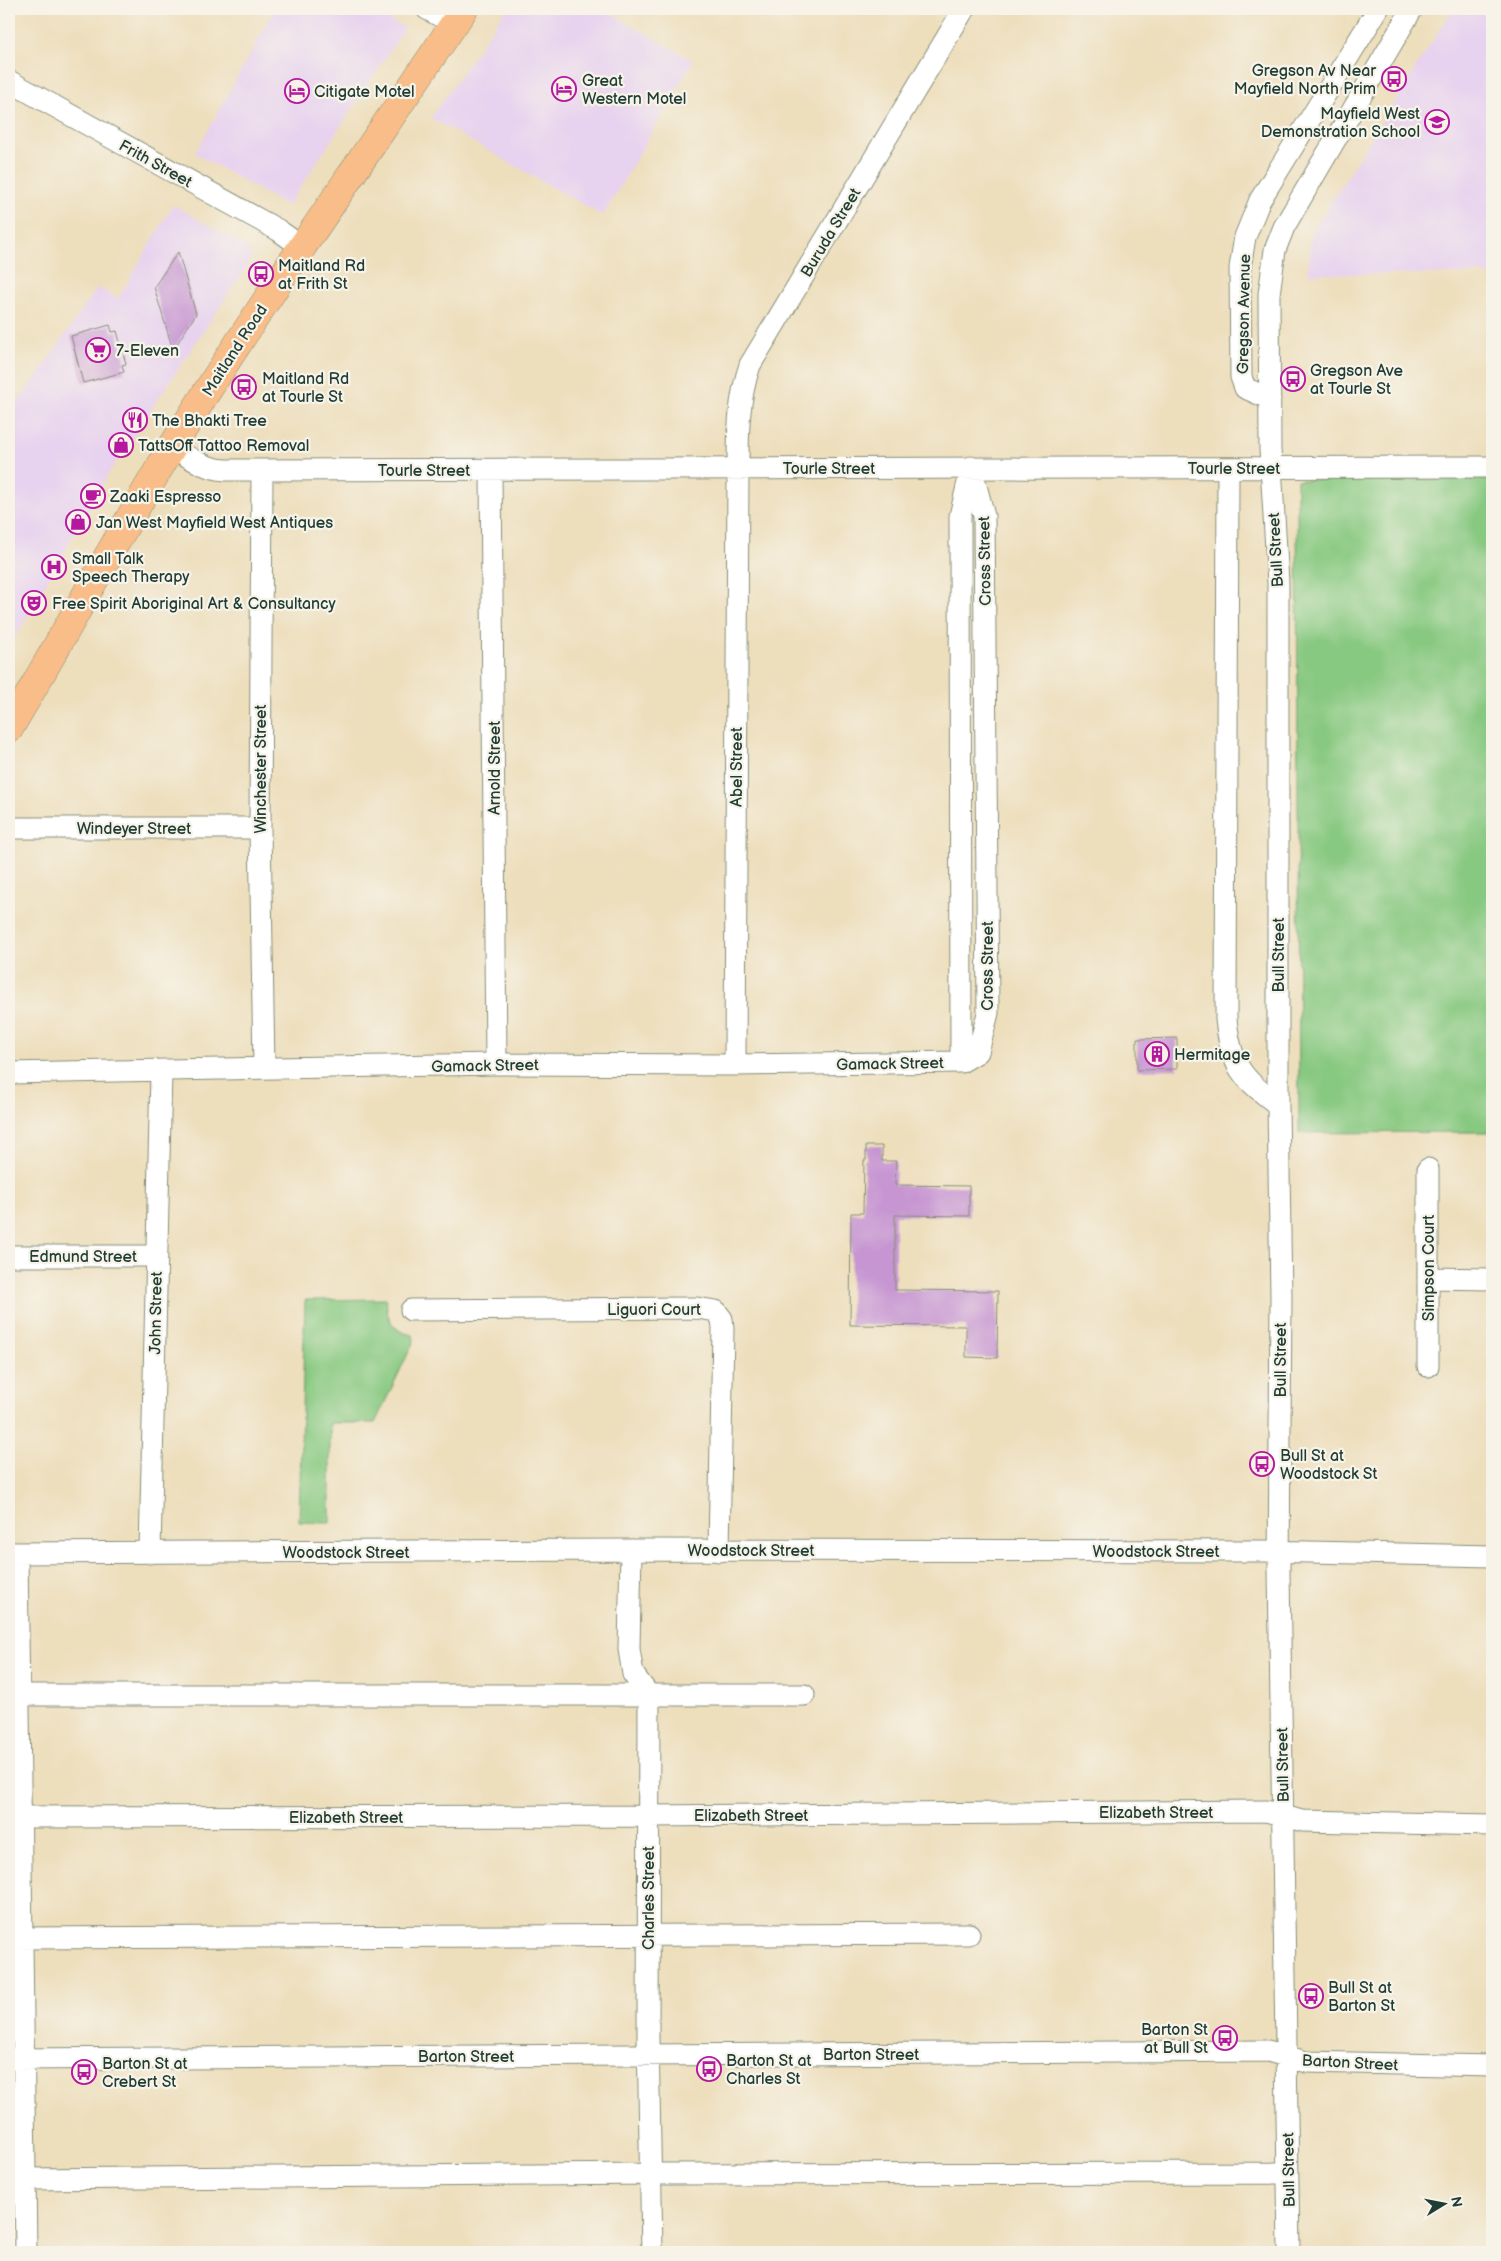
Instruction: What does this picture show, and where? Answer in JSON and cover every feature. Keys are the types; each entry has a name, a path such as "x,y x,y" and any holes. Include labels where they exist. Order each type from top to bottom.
{"main road":[{"name":"Maitland Road","path":"11,719 172,447 302,247 459,16"}],"street":[{"path":"427,9 459,16"},
{"name":"Buruda Street","path":"738,469 739,411 743,386 750,365 964,9"},
{"name":"Gregson Avenue","path":"1270,399 1245,388 1241,377 1240,268 1246,237 1260,200 1378,9"},
{"name":"Gregson Avenue","path":"1271,468 1269,294 1275,250 1284,227 1412,9"},
{"name":"Frith Street","path":"12,90 278,230 302,247"},
{"name":"Tourle Street","path":"172,447 213,470 492,471 971,467 1228,469 1492,467"},
{"name":"Cross Street","path":"961,1062 960,516 971,467"},
{"name":"Bull Street","path":"1271,468 1278,583 1278,1105 1281,1297 1279,1551 1289,2252"},
{"name":"Abel Street","path":"735,1065 738,469"},
{"path":"1228,469 1226,1019 1228,1045 1238,1068 1253,1086 1278,1105"},
{"name":"Winchester Street","path":"262,470 260,828 264,1068"},
{"name":"Arnold Street","path":"492,471 496,1064"},
{"name":"Windeyer Street","path":"9,828 260,828"},
{"name":"Gamack Street","path":"9,1073 161,1072 264,1068 496,1064 735,1065 961,1062"},
{"name":"John Street","path":"150,1553 161,1072"},
{"name":"Simpson Court","path":"1428,1169 1428,1366"},
{"name":"Edmund Street","path":"9,1256 156,1256"},
{"path":"1428,1278 1492,1279"},
{"name":"Liguori Court","path":"411,1310 697,1308 716,1311 722,1319 723,1328 719,1550"},
{"path":"631,1550 630,1649 633,1674 649,1695"},
{"name":"Woodstock Street","path":"13,1553 631,1550 1279,1551 1492,1556"},
{"path":"13,1553 16,2058 26,2179 26,2252"},
{"path":"14,1695 804,1695"},
{"name":"Charles Street","path":"649,1695 647,1816 648,2055 652,2252"},
{"name":"Elizabeth Street","path":"15,1817 647,1816 1266,1811 1302,1821 1492,1825"},
{"path":"16,1938 648,1937 969,1934"},
{"name":"Barton Street","path":"16,2058 1268,2052 1306,2062 1492,2066"},
{"path":"26,2179 651,2174 1288,2173"}],"shaded area":[{"name":"Citigate Motel","path":"275,9 369,9 405,28 288,206 195,154"},
{"name":"Great Western Motel","path":"506,9 603,9 693,61 603,216 431,118"},
{"name":"Mayfield West Demonstration School","path":"1453,9 1492,9 1492,274 1308,274 1311,234"},
{"path":"173,205 248,248 251,260 110,471 9,648 9,414 98,287 118,299"}],"green space":[{"path":"1492,479 1492,1132 1299,1133 1297,480"},
{"path":"387,1299 389,1318 392,1323 401,1331 413,1335 414,1341 375,1423 330,1423 330,1523 299,1522 305,1300"}],"building":[{"path":"178,252 196,314 173,350 154,287"},
{"name":"7-Eleven","path":"110,325 112,332 117,331 126,364 122,365 124,372 83,383 71,336"},
{"name":"Hermitage","path":"1177,1038 1177,1069 1137,1070 1137,1039"},
{"path":"866,1146 882,1146 882,1161 896,1161 895,1185 969,1186 969,1216 895,1215 895,1290 998,1291 997,1358 966,1357 966,1326 850,1325 851,1213 863,1213"}],"place":[{"name":"Gregson Av Near Mayfield North Prim","path":"1394,79"},
{"name":"Great Western Motel","path":"564,89"},
{"name":"Citigate Motel","path":"297,91"},
{"name":"Mayfield West Demonstration School","path":"1437,122"},
{"name":"Maitland Rd at Frith St","path":"261,274"},
{"name":"7-Eleven","path":"98,350"},
{"name":"Gregson Ave at Tourle St","path":"1293,379"},
{"name":"Maitland Rd at Tourle St","path":"244,387"},
{"name":"The Bhakti Tree","path":"135,420"},
{"name":"TattsOff Tattoo Removal","path":"121,445"},
{"name":"Zaaki Espresso","path":"93,496"},
{"name":"Jan West Mayfield West Antiques","path":"78,522"},
{"name":"Small Talk Speech Therapy","path":"54,567"},
{"name":"Free Spirit Aboriginal Art & Consultancy","path":"34,603"},
{"name":"Hermitage","path":"1157,1054"},
{"name":"Bull St at Woodstock St","path":"1262,1464"},
{"name":"Bull St at Barton St","path":"1311,1996"},
{"name":"Barton St at Bull St","path":"1225,2038"},
{"name":"Barton St at Charles St","path":"709,2069"},
{"name":"Barton St at Crebert St","path":"84,2072"}]}
